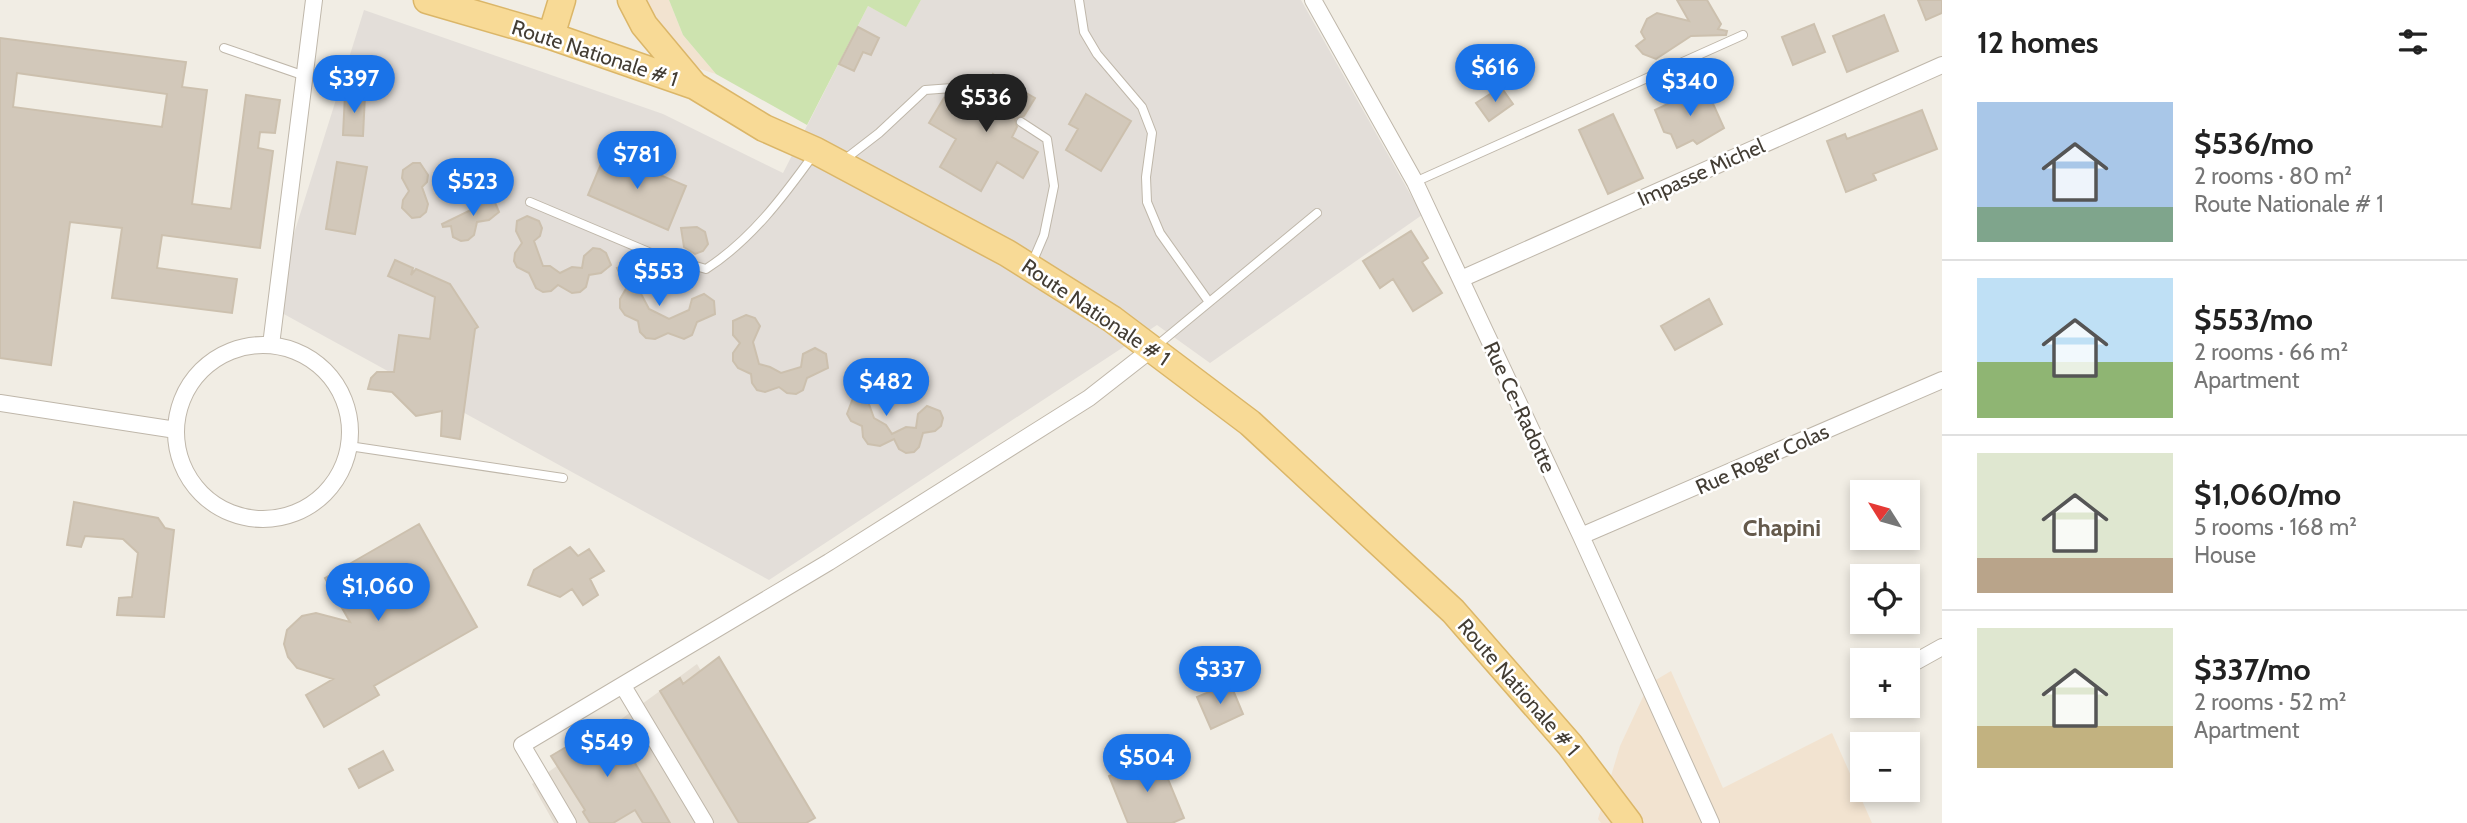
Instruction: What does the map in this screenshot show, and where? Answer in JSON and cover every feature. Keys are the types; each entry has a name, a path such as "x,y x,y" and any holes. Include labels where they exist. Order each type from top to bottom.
{"main road":[{"name":"Route Nationale # 1","path":"427,0 551,36 695,86 764,128 827,158 1007,253 1112,319 1250,423 1453,611 1570,745 1629,823"},
{"path":"551,36 562,0"},
{"path":"631,0 644,25 695,86"}],"street":[{"path":"271,345 314,0"},
{"name":"Rue Ce-Radotte","path":"1312,0 1415,182 1581,536 1711,823"},
{"name":"Impasse Michel","path":"1461,279 1942,65"},
{"path":"271,345 299,352 323,368 340,391 349,418 349,446 340,473 321,496 297,512 269,519 240,516 214,504 193,485 180,459 176,430 181,402 195,377 225,354 243,347 271,345"},
{"path":"568,823 522,745 829,562 1089,398 1153,348"},
{"name":"Rue Roger Colas","path":"1581,536 1619,522 1942,380"},
{"path":"0,403 176,430"},
{"path":"1920,660 1942,648"},
{"path":"623,686 705,823"}],"lane":[{"path":"1079,0 1084,32 1097,54 1142,107 1152,133 1146,177 1147,202 1160,233 1209,302"},
{"path":"1415,182 1742,35"},
{"path":"225,48 305,76"},
{"path":"530,202 651,253 706,269 725,257 827,158 879,133 925,90 967,87 981,96"},
{"path":"1021,122 1047,139 1054,186 1044,234 1030,269"},
{"path":"1153,348 1317,213"},
{"path":"349,446 562,478"}],"shaded area":[{"path":"646,0 669,0 683,35 716,74 700,69 679,55 659,27"},
{"path":"921,0 1301,0 1422,215 1210,363 1157,325 769,580 271,307 364,10 663,114 783,173 868,6 906,26"},
{"path":"697,664 789,823 554,823 532,784"},
{"path":"1671,671 1723,788 1832,733 1850,774 1850,802 1863,802 1872,823 1601,823 1598,819 1620,746 1649,684"}],"green space":[{"path":"669,0 921,0 906,27 868,6 807,125 716,74 683,35"}],"building":[{"path":"1677,0 1707,0 1721,24 1718,29 1727,31 1726,35 1691,36 1656,59 1643,54 1636,46 1645,39 1641,32 1647,19 1657,13 1689,21"},
{"path":"1918,0 1942,0 1942,13 1926,20"},
{"path":"1884,15 1898,51 1847,72 1833,36"},
{"path":"1814,24 1825,52 1793,65 1782,37"},
{"path":"858,27 879,38 871,55 863,52 854,71 839,64"},
{"path":"0,38 186,62 182,87 207,90 192,204 231,209 246,95 280,100 275,133 260,132 258,148 273,151 260,248 162,235 157,268 237,279 232,313 112,298 122,228 70,222 51,365 0,358","holes":["17,73 167,94 162,127 13,107"]},
{"path":"993,74 1035,98 1024,116 1015,119 1017,127 1012,137 1038,152 1023,178 997,162 981,191 940,167 956,139 929,123 944,98 970,114 977,102 986,99 984,91"},
{"path":"1705,86 1724,128 1697,144 1693,140 1677,148 1671,134 1664,132 1655,110"},
{"path":"1501,87 1513,104 1489,121 1476,103"},
{"path":"345,94 365,95 363,136 343,135"},
{"path":"1086,94 1131,121 1101,171 1066,150 1078,129 1069,124"},
{"path":"1922,110 1937,149 1873,174 1876,180 1846,192 1827,141 1845,134 1847,139"},
{"path":"1613,114 1643,178 1608,194 1579,130"},
{"path":"606,152 686,186 668,230 588,195"},
{"path":"337,162 367,167 355,234 326,229"},
{"path":"413,163 420,163 428,175 427,182 422,187 428,204 426,212 420,217 412,218 402,208 403,200 409,191 402,178 403,170"},
{"path":"481,195 494,200 499,212 489,220 477,222 474,235 468,240 461,241 453,237 451,226 443,227 442,224 471,210 475,199"},
{"path":"527,216 539,221 542,228 540,236 534,241 543,266 550,266 560,273 572,267 582,268 584,256 593,248 606,253 611,265 601,273 589,275 586,287 580,292 572,293 558,285 551,291 543,292 536,288 529,273 517,267 514,261 515,253 522,243 516,231 517,221"},
{"path":"697,227 705,232 708,244 703,251 695,254 684,247 681,228"},
{"path":"1411,231 1428,258 1422,262 1442,293 1413,311 1393,279 1380,288 1363,261"},
{"path":"395,260 413,268 411,275 416,269 450,284 478,327 475,329 460,439 441,436 442,411 416,416 392,392 368,389 371,378 377,372 394,372 399,335 430,339 435,297 388,276"},
{"path":"632,262 640,263 646,268 646,280 639,290 649,309 669,319 689,310 692,299 704,294 714,301 715,314 697,322 692,335 684,339 668,333 655,339 646,338 640,332 638,321 625,315 620,308 620,299 627,287 617,268"},
{"path":"1709,299 1722,324 1675,350 1661,326"},
{"path":"746,315 755,318 760,326 753,342 759,364 781,373 801,367 803,354 815,348 826,354 828,368 807,378 803,390 796,394 787,393 779,387 765,392 757,390 752,383 751,374 738,368 733,361 733,353 740,343 733,335 733,321"},
{"path":"859,370 867,373 872,381 866,396 874,418 886,425 892,434 906,427 916,428 918,414 927,406 940,411 943,418 941,426 935,431 923,433 919,447 914,452 906,453 899,449 894,439 880,446 868,444 863,437 862,426 851,421 847,414 853,398 846,389 846,375"},
{"path":"74,502 158,518 165,528 174,530 164,617 117,615 119,598 132,597 138,553 123,539 85,536 81,547 67,545"},
{"path":"419,524 477,627 374,686 379,695 324,727 306,695 333,679 297,668 288,657 284,644 287,630 302,616 316,613 350,622 325,578"},
{"path":"570,547 578,556 589,549 604,571 590,579 598,595 583,605 572,589 560,597 528,585 534,570"},
{"path":"719,657 815,818 806,823 739,823 660,691 680,678 683,684"},
{"path":"1230,683 1243,714 1211,729 1197,697"},
{"path":"610,721 670,823 643,823 635,810 613,823 590,823 583,812 585,810 551,756"},
{"path":"383,751 393,770 359,788 349,769"},
{"path":"1158,755 1184,818 1172,823 1128,823 1109,776"}],"district":[{"name":"Chapini","path":"1782,527"}]}
